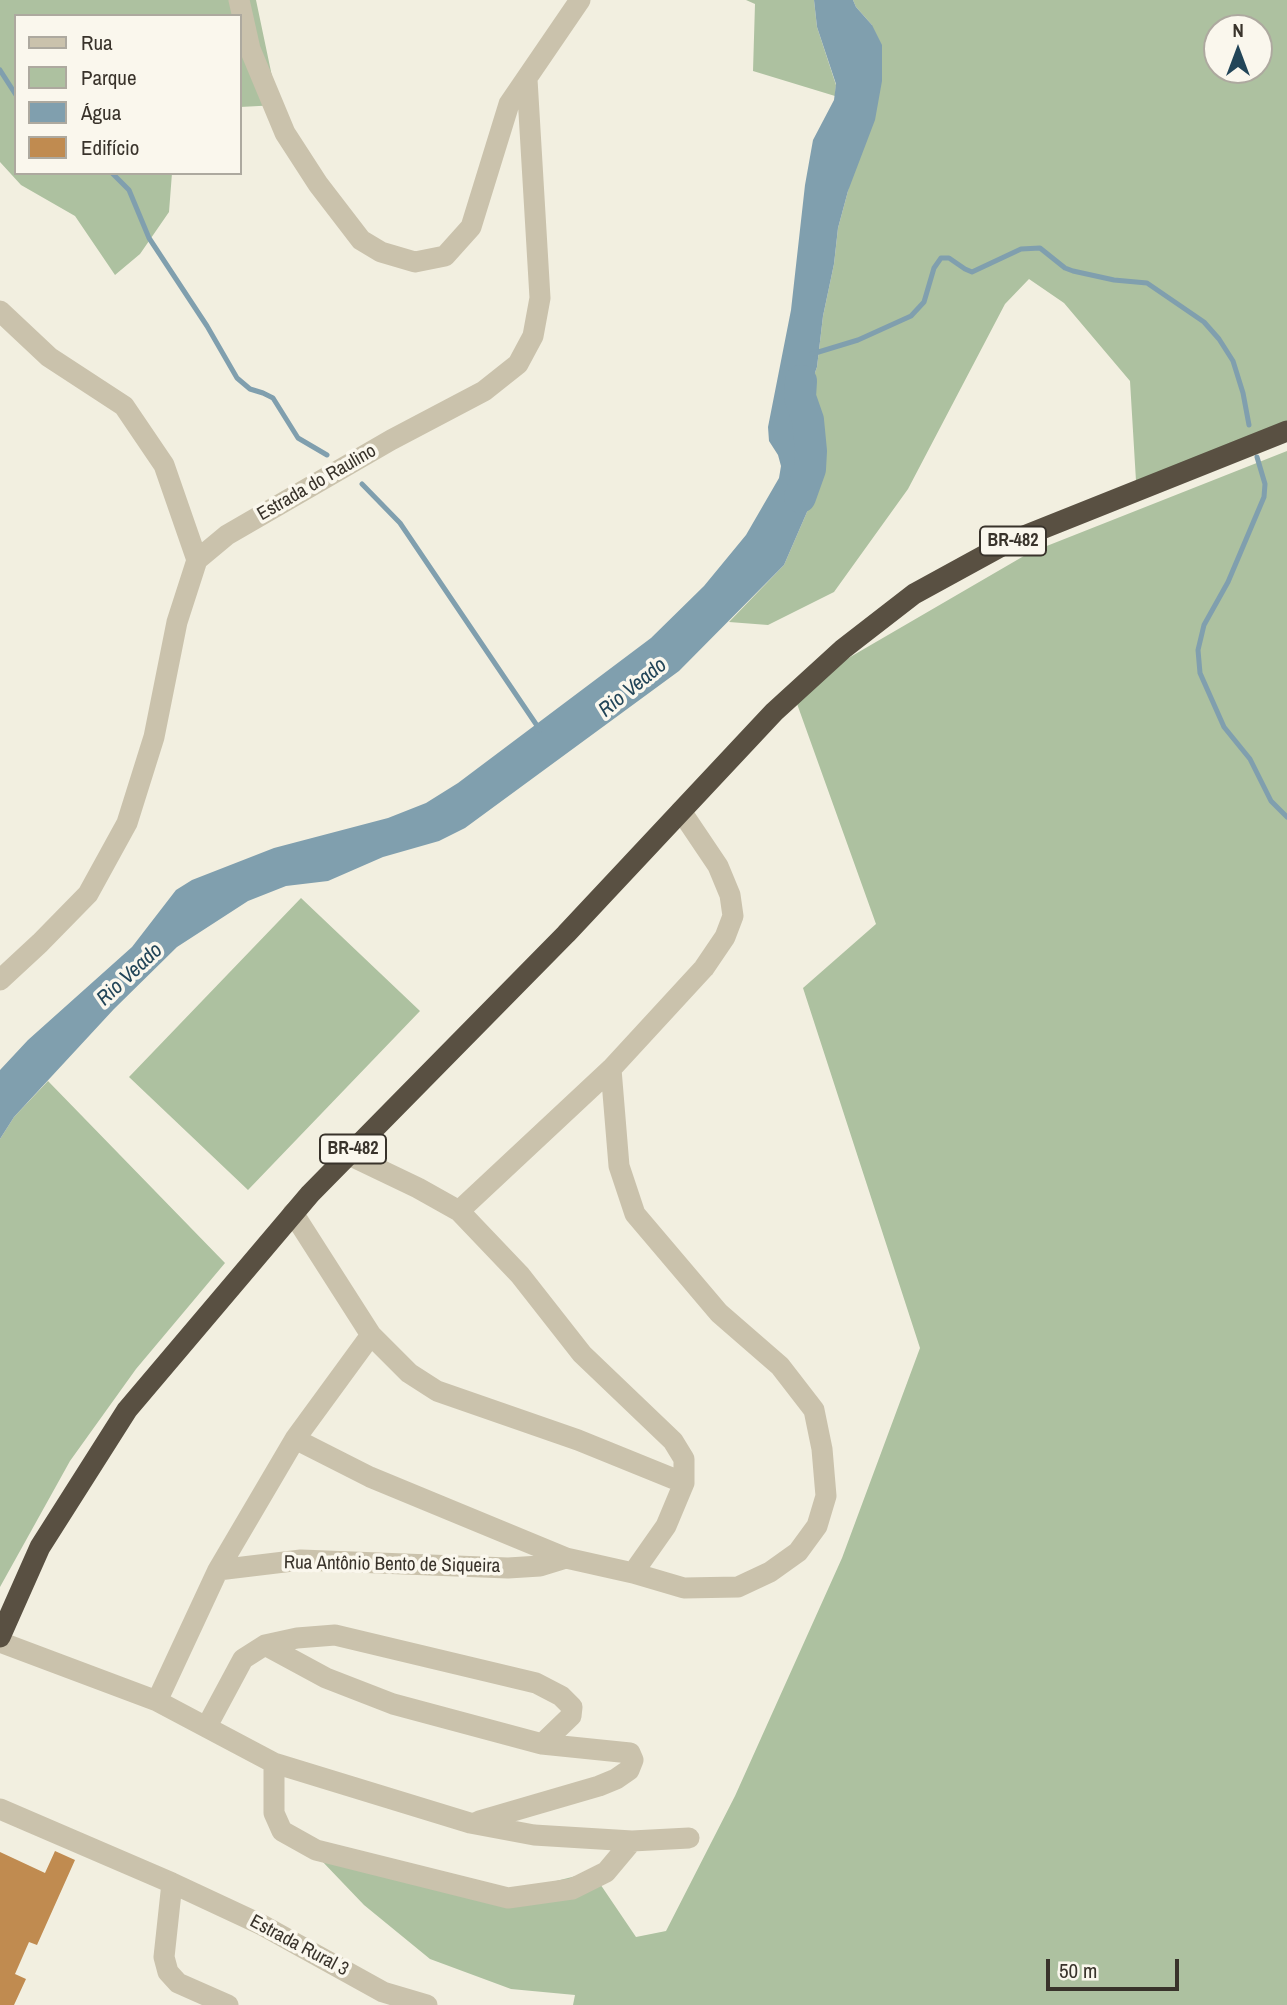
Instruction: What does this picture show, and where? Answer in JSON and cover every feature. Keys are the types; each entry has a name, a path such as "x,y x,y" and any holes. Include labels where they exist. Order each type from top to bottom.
{"highway":[{"name":"BR-482","path":"0,1639 40,1547 127,1410 293,1213 347,1154 566,934 774,712 843,649 914,594 1009,542 1287,431"}],"street":[{"path":"239,0 250,49 285,133 318,184 361,240 381,253 415,262 446,256 471,227 509,104 580,0"},
{"name":"Estrada do Raulino","path":"197,560 228,535 391,440 484,391 518,364 533,336 540,298 527,79"},
{"path":"0,311 49,357 124,406 164,465 197,560 177,622 154,737 127,822 88,894 0,979"},
{"path":"459,1211 611,1069 704,968 724,937 733,916 730,895 718,866 681,811"},
{"name":"Rua Antônio Bento de Siqueira","path":"295,1439 370,1477 566,1558 684,1588 738,1587 771,1572 798,1552 817,1526 826,1496 822,1449 814,1410 780,1366 719,1313 635,1214 619,1166 611,1069"},
{"path":"347,1154 459,1211 520,1275 582,1354 673,1441 684,1459 684,1483 666,1525 633,1573"},
{"path":"293,1213 371,1335 409,1373 437,1391 578,1440 684,1483"},
{"path":"157,1701 218,1570 295,1439 371,1335"},
{"name":"Rua Antônio Bento de Siqueira","path":"218,1570 301,1560 508,1568 540,1566 566,1558"},
{"path":"207,1726 243,1659 265,1646 297,1638 335,1635 536,1683 561,1696 572,1707 571,1716 542,1744"},
{"path":"0,1639 157,1701 274,1763 470,1823 534,1835 632,1841 689,1838"},
{"path":"265,1646 326,1678 393,1704 542,1744 630,1753 633,1760 629,1770 599,1786 470,1823"},
{"path":"274,1763 274,1813 282,1831 316,1850 508,1898 572,1889 606,1872 632,1841"},
{"name":"Estrada Rural 3","path":"0,1809 262,1925 383,1992 427,2005"},
{"path":"172,1883 164,1957 168,1972 178,1983 228,2005"}],"green space":[{"path":"0,0 256,0 278,105 242,107 242,14 14,14 14,175 172,175 169,212 140,254 115,275 75,216 21,185 0,162"},
{"path":"746,0 814,0 817,27 836,85 835,96 753,71 755,4"},
{"path":"853,0 1287,0 1287,423 1136,481 1130,381 1064,303 1029,279 1005,304 908,489 834,592 768,625 729,622 784,565 807,512 814,483 807,395 817,367 838,228 848,191 872,25"},
{"path":"1287,451 1287,2005 573,2005 575,1995 511,1989 430,1959 364,1905 320,1859 478,1892 536,1886 592,1872 636,1937 666,1931 735,1796 842,1558 920,1348 803,988 876,924 796,701 845,660 1029,553"},
{"path":"301,898 420,1011 248,1190 129,1077"},
{"path":"48,1081 225,1263 136,1369 70,1461 0,1587 0,1139 14,1117"}],"water":[{"path":"814,0 853,0 872,25 882,45 882,81 875,120 848,191 838,228 817,367 807,395 814,483 807,512 784,565 679,671 465,828 439,841 383,857 328,881 286,886 248,901 177,947 114,1009 14,1117 0,1139 0,1070 28,1040 132,947 176,890 192,880 274,848 388,818 426,803 458,783 651,638 704,586 746,535 779,478 781,466 769,441 768,427 791,310 805,185 813,140 834,100 836,84 817,27"}],"building":[{"path":"55,1851 75,1860 37,1945 29,1942 15,1974 26,1979 14,2005 0,2005 0,1852 45,1873"}],"waterway":[{"path":"0,70 14,92"},
{"path":"114,175 129,190 149,238 207,326 237,378 250,389 273,398 298,438 327,455"},
{"path":"812,354 858,340 911,316 924,302 934,268 941,258 949,258 972,272 1021,249 1040,248 1065,268 1073,271 1114,280 1147,283 1204,322 1233,361 1249,425"},
{"name":"Rio Veado","path":"800,497 810,469 811,451 808,420 800,397 801,381"},
{"path":"1257,457 1265,484 1264,497 1228,582 1204,625 1198,650 1200,673 1224,727 1250,759 1271,801 1287,817"},
{"path":"362,484 400,523 540,730"}]}
